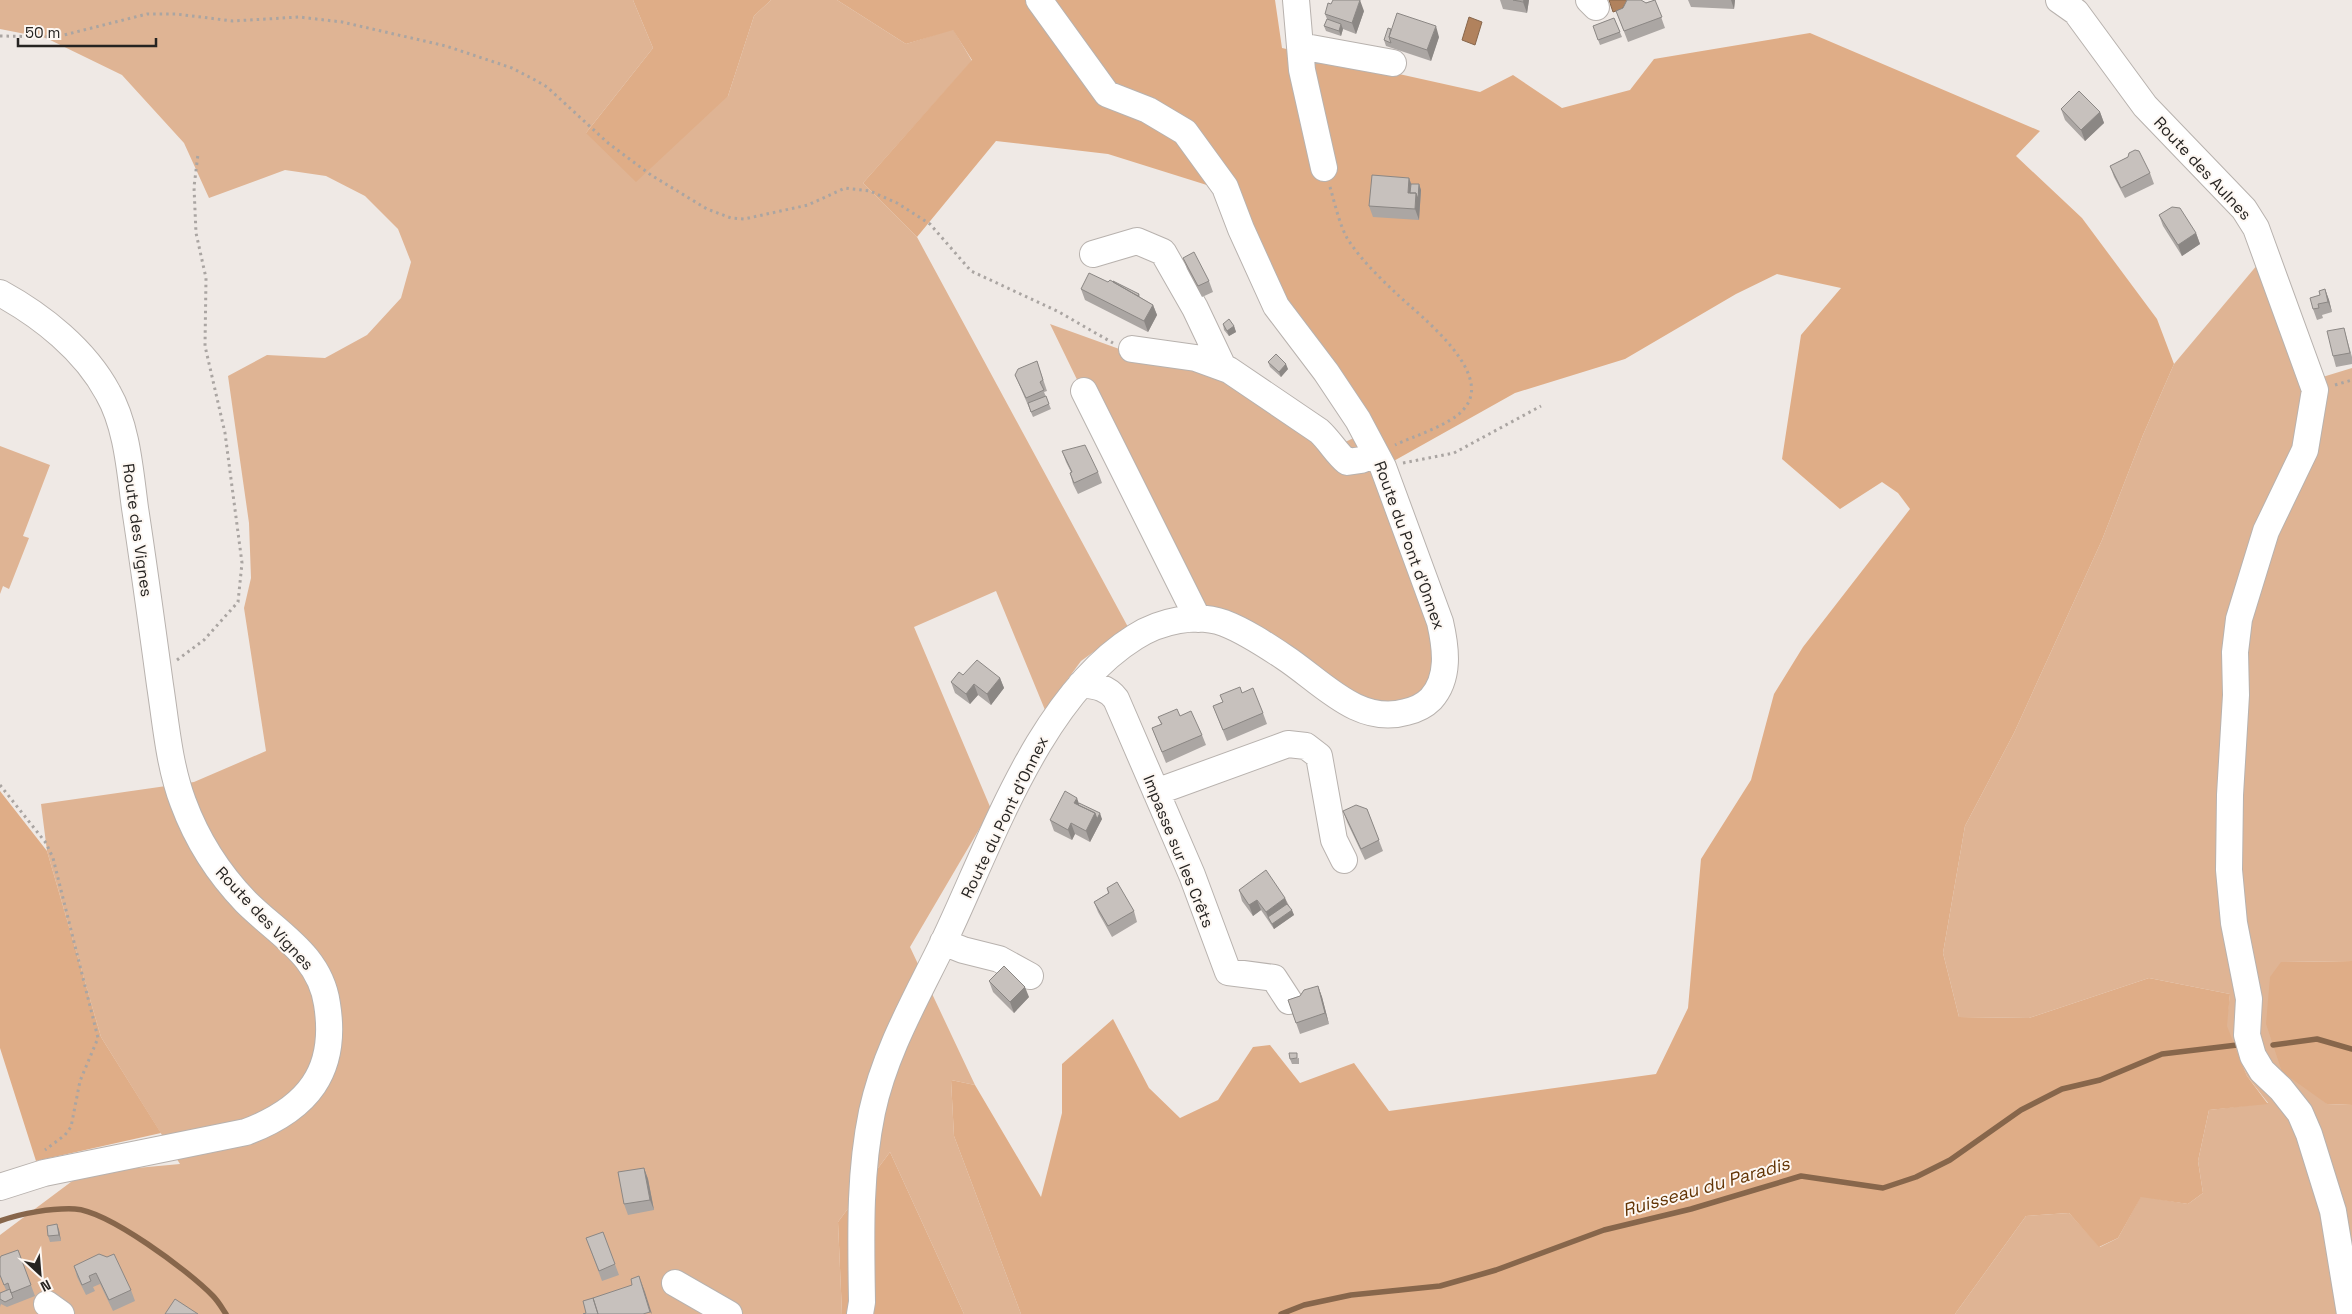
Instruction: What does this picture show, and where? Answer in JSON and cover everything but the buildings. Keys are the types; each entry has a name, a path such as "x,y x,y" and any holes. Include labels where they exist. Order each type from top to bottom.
{"street":[{"name":"Route du Pont d'Onnex","path":"860,1314 862,1302 861,1200 863,1161 873,1108 895,1041 1014,790 1045,733 1081,684 1108,658 1136,636 1165,622 1198,619 1222,622 1285,657 1339,698 1359,709 1381,714 1400,714 1417,710 1430,701 1441,685 1445,666 1445,641 1440,622 1379,461 1358,420 1326,372 1276,306 1241,229 1225,188 1185,132 1148,110 1107,94 1039,0"},
{"path":"1296,0 1302,70 1324,168"},
{"name":"Route des Aulnes","path":"2059,0 2076,12 2145,106 2244,209 2256,228 2315,390 2311,423 2304,450 2266,531 2239,619 2235,652 2236,695 2230,795 2229,870 2234,923 2249,998 2247,1035 2253,1056 2262,1071 2282,1089 2300,1112 2309,1134 2333,1211 2350,1314"},
{"path":"1300,46 1393,64"},
{"path":"1093,254 1137,241 1164,252 1195,308 1223,367"},
{"name":"Route des Vignes","path":"0,293 22,305 78,352 108,393 118,418 131,477 170,750 183,802 212,862 246,902 312,963 327,1003 329,1034 327,1056 323,1070 307,1093 290,1111 272,1122 246,1132 44,1173 0,1187"},
{"path":"1132,349 1196,358 1223,367 1266,393 1319,431 1328,439 1336,453 1347,462 1362,460 1379,461"},
{"path":"1084,391 1198,619"},
{"name":"Impasse sur les Crêts","path":"1081,684 1102,687 1110,691 1116,699 1192,875 1228,972 1274,978 1289,1001"},
{"path":"1156,792 1288,744 1306,746 1319,756 1334,840 1344,860"},
{"path":"943,942 963,950 999,959 1030,976"},
{"path":"675,1283 729,1314"}],"path":[{"path":"0,36 56,37 147,14 176,14 233,21 299,17 342,22 446,46 512,68 547,87 597,134 651,175 707,209 730,218 744,219 808,205 845,188 870,191 897,203 930,224 972,271 1059,312 1117,345 1132,349"},
{"path":"159,674 204,640 238,602 242,563 225,433 205,346 206,278 196,233 194,187 198,154"},
{"path":"1324,168 1347,238 1386,283 1446,340 1470,377 1470,394 1464,410 1379,461"},
{"path":"1379,461 1454,453 1541,406"},
{"path":"0,784 46,843 53,858 98,1038 80,1081 71,1127 65,1135 43,1151 44,1173"}],"shaded area":[{"path":"0,0 633,0 653,48 586,133 728,96 754,16 771,0 837,0 906,44 953,29 972,61 863,183 917,237 1128,627 1081,661 1045,710 996,591 914,627 991,809 910,947 975,1085 951,1080 954,1136 1021,1314 964,1314 890,1152 838,1222 842,1314 0,1314 0,1235 83,1173 180,1164 101,1037 47,851 41,804 194,782 266,751 244,608 251,578 249,523 228,376 267,355 325,358 367,335 401,298 411,262 398,229 365,196 326,176 285,170 209,198 184,143 122,75 46,38 0,29"},
{"path":"633,0 771,0 754,16 728,96 636,182 586,133 653,48"},
{"path":"837,0 1275,0 1282,48 1480,92 1513,75 1562,108 1630,90 1654,59 1810,33 2040,131 2016,156 2082,218 2157,319 2174,364 2143,435 2102,540 2014,733 1965,826 1943,953 1959,1017 2029,1018 2149,978 2230,994 2227,1026 2247,1076 2268,1104 2209,1110 2198,1161 2203,1193 2188,1204 2141,1197 2118,1238 2099,1247 2069,1213 2026,1216 1955,1314 1021,1314 954,1136 951,1080 975,1085 1041,1197 1062,1113 1062,1064 1113,1019 1149,1088 1180,1118 1218,1100 1253,1047 1270,1045 1300,1083 1354,1063 1389,1111 1656,1074 1688,1008 1701,859 1751,780 1774,694 1803,647 1910,509 1898,493 1882,482 1840,509 1782,459 1801,335 1841,288 1777,274 1736,294 1625,359 1515,393 1383,467 1210,186 1108,154 996,141 917,237 863,183 972,60 953,30 906,44"},
{"path":"1609,0 1628,0 1622,9 1613,12"},
{"path":"1469,17 1482,22 1475,45 1462,40"},
{"path":"2258,264 2303,383 2352,368 2352,961 2281,962 2327,1104 2352,1105 2352,1314 1955,1314 2026,1216 2069,1213 2100,1247 2118,1238 2141,1196 2188,1204 2203,1193 2198,1161 2209,1110 2268,1103 2247,1076 2226,1026 2230,994 2149,978 2029,1018 1959,1017 1943,953 1965,826 2014,733 2102,540 2143,435 2174,364"},
{"path":"1050,324 1147,359 1211,365 1341,444 1364,433 1440,622 1441,685 1381,715 1184,600"},
{"path":"0,446 50,465 23,536 29,538 9,589 3,586 0,594"},
{"path":"0,791 47,851 101,1037 161,1133 36,1161 0,1048"},
{"path":"2352,961 2352,1105 2327,1104 2282,1072 2266,1024 2270,977 2281,962"},
{"path":"890,1152 964,1314 842,1314 838,1222"}],"waterway":[{"name":"Ruisseau du Paradis","path":"2273,1045 2317,1039 2352,1049"},
{"name":"Ruisseau du Paradis","path":"1281,1314 1304,1305 1351,1295 1440,1286 1496,1270 1604,1230 1691,1209 1801,1176 1883,1188 1916,1177 1950,1160 2021,1110 2062,1089 2100,1080 2162,1054 2237,1045"},
{"name":"Ruisseau du Paradis","path":"0,1221 47,1210 75,1209 89,1212 127,1231 186,1272 213,1296 226,1314"}]}
